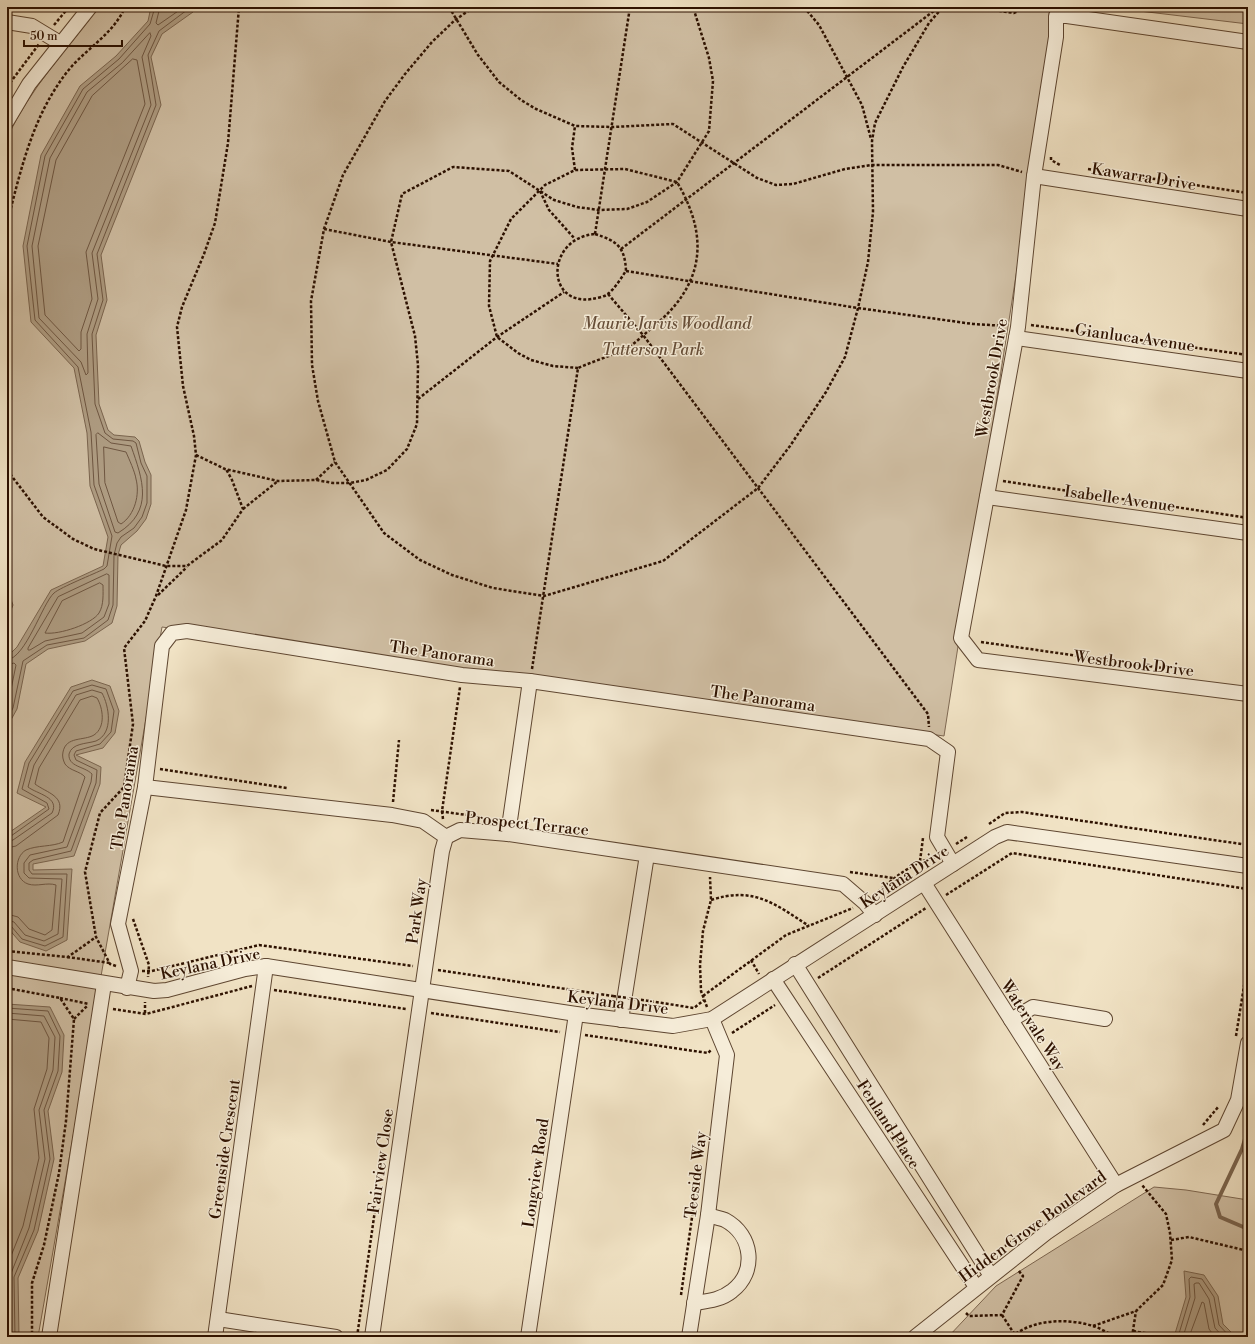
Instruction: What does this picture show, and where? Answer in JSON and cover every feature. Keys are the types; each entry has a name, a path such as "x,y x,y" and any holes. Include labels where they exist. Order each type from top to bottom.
{"street":[{"path":"7,120 29,84 90,7"},
{"name":"Westbrook Drive","path":"1248,42 1067,16 1056,16 1056,37 1041,177 1019,334 992,498 961,638 978,660 1248,694"},
{"path":"7,22 32,26 47,34 60,44"},
{"name":"Kawarra Drive","path":"1041,177 1248,209"},
{"name":"Gianluca Avenue","path":"1019,334 1248,371"},
{"name":"Isabelle Avenue","path":"992,498 1248,533"},
{"name":"The Panorama","path":"127,988 131,971 118,924 148,787 162,646 172,633 187,631 462,675 530,681 929,739 948,752 937,837 953,864"},
{"path":"508,834 530,681"},
{"name":"Prospect Terrace","path":"148,787 392,815 423,821 446,837 460,830 508,834 843,884 866,903 875,915"},
{"name":"Keylana Drive","path":"7,967 127,988 160,991 245,969 266,966 576,1014 673,1026 712,1019 795,964 875,915 995,837 1007,832 1248,866"},
{"name":"Park Way","path":"422,990 442,851 446,837"},
{"path":"621,1020 647,855"},
{"name":"Watervale Way","path":"924,883 1116,1185"},
{"name":"Fenland Place","path":"795,964 991,1276"},
{"name":"Greenside Crescent","path":"215,1337 266,966"},
{"name":"Fenland Place","path":"773,979 976,1287"},
{"path":"49,1337 95,1003 104,984"},
{"name":"Fairview Close","path":"372,1337 422,990"},
{"path":"1010,1020 1033,1007 1105,1019"},
{"name":"Longview Road","path":"528,1337 576,1014"},
{"name":"Teeside Way","path":"689,1337 708,1215 727,1055 717,1043 712,1019"},
{"name":"Hidden Grove Boulevard","path":"915,1337 1010,1260 1046,1233 1116,1185 1224,1130 1238,1100 1248,1043"},
{"path":"694,1303 719,1298 731,1292 741,1283 747,1273 750,1257 744,1240 732,1225 724,1219 708,1215"},
{"path":"218,1319 336,1337"}],"path":[{"path":"7,88 69,7"},
{"path":"7,223 30,139 48,100 68,70 108,32 122,15 125,7"},
{"path":"110,963 96,937 85,872 100,813 124,787 133,724 124,648 145,621 156,596 186,510 196,455 194,436 184,386 177,327 182,307 215,223 228,143 239,7"},
{"path":"449,7 478,55 499,82 521,100 536,109 575,126 613,127 673,124 733,164 757,178 776,185 793,184 845,169 872,165 998,165 1041,177 1051,160 1052,153"},
{"path":"474,7 456,20 432,42 385,100 343,175 324,229 312,301 312,365 318,401 335,462 384,533 420,560 452,575 492,588 544,596 663,561 758,488 790,446 826,392 845,357 858,308 868,262 873,212 872,141 875,123 902,67 929,24 943,7"},
{"path":"595,234 613,127 630,7"},
{"path":"196,455 225,469 278,481 316,480 333,483 350,483 366,480 387,470 407,449 416,424 418,399 418,365 415,336 391,242 402,194 453,166 509,171 554,200 577,207 599,210 627,208 647,202 677,182 708,131 713,80 709,58 693,7"},
{"path":"804,7 819,25 862,105 872,141"},
{"path":"621,249 939,7"},
{"path":"974,7 1014,13 1025,7"},
{"path":"574,170 572,148 575,126"},
{"path":"1051,160 1058,165 1066,166"},
{"path":"1082,168 1248,193"},
{"path":"606,169 625,169 677,182 687,199 698,234 696,259 691,282 668,314 628,348 578,368 553,366 531,360 518,353 497,337 489,306 490,261 511,219 545,185 574,170 606,169"},
{"path":"539,191 549,210 575,239"},
{"path":"324,229 391,242 558,264"},
{"path":"595,234 615,242 621,249 625,259 626,271 608,294 589,299 577,298 564,292 558,280 558,264 567,246 575,239 584,235 595,234"},
{"path":"626,271 858,308 973,324 1019,334 1026,324 1248,355"},
{"path":"418,399 497,337 564,292"},
{"path":"608,294 643,335 928,714 929,739"},
{"path":"530,681 578,368"},
{"path":"316,480 335,462"},
{"path":"225,469 232,480 243,509"},
{"path":"7,470 43,517 51,525 83,545 105,552 166,566 187,566"},
{"path":"992,498 1000,480 1248,518"},
{"path":"156,596 187,566 222,540 243,509 278,481"},
{"path":"978,638 982,643 1170,669"},
{"path":"446,837 442,811 461,683 456,683"},
{"path":"393,804 399,740"},
{"path":"148,787 155,769 293,789"},
{"path":"385,803 400,805"},
{"path":"428,809 487,818"},
{"path":"920,861 923,837"},
{"path":"808,984 1012,853 1248,888"},
{"path":"710,864 711,900 703,931 700,965 701,991 712,1019"},
{"path":"846,871 893,878"},
{"path":"711,900 737,894 765,899 809,926"},
{"path":"703,996 786,936 866,903"},
{"path":"133,916 149,965 144,1013"},
{"path":"67,957 96,937"},
{"path":"7,951 110,963 131,971 148,970 259,945 694,1008 704,1000"},
{"path":"7,988 95,1003"},
{"path":"32,1337 32,1283 44,1245 59,1173 66,1121 74,1019 60,998"},
{"path":"716,1054 717,1043 786,998"},
{"path":"74,1019 95,1003"},
{"path":"680,1300 698,1170"},
{"path":"1093,1326 1136,1311 1163,1285 1172,1260 1171,1240 1166,1214 1135,1176"},
{"path":"1171,1240 1189,1237 1248,1251"},
{"path":"1002,1315 1023,1276 1010,1260"},
{"path":"955,1304 969,1316 1002,1315"},
{"path":"1132,1337 1136,1311"},
{"path":"1002,1315 1014,1336 1036,1324 1065,1321 1093,1326 1115,1337"},
{"path":"1133,1331 1156,1335 1157,1337"}],"green space":[{"name":"Tatterson Park","path":"99,7 1058,7 944,736 162,627 38,1337 7,1337 7,138 16,120 38,86"},
{"path":"1106,7 1248,7 1248,24"},
{"path":"1154,1187 1186,1190 1248,1200 1248,1337 948,1337 996,1286"}],"water":[{"path":"151,7 195,7 193,12 162,34 151,57 161,105 101,255 107,300 96,335 99,404 108,430 114,435 135,437 139,441 145,462 151,475 151,504 146,519 137,531 121,545 118,555 117,606 112,623 85,641 48,649 26,664 17,709 7,727 7,657 17,647 51,590 103,566 108,537 90,486 87,433 74,368 31,322 23,246 41,155 80,86 116,56 148,21"},
{"path":"7,589 13,605 9,615 7,614"},
{"path":"92,680 110,686 119,711 115,733 103,748 76,755 101,767 100,784 74,856 33,864 33,870 72,869 67,940 46,951 20,942 7,927 7,834 46,807 17,793 25,762 71,687"},
{"path":"7,1004 50,1007 64,1035 62,1072 48,1111 54,1159 38,1231 18,1278 19,1337 7,1337"},
{"path":"1184,1271 1204,1275 1218,1296 1223,1324 1236,1337 1174,1337 1186,1297"}],"waterway":[{"path":"1248,1129 1242,1149 1216,1204 1220,1217 1248,1229"}],"park label":[{"name":"Maurie Jarvis Woodland","path":"667,323"}]}
